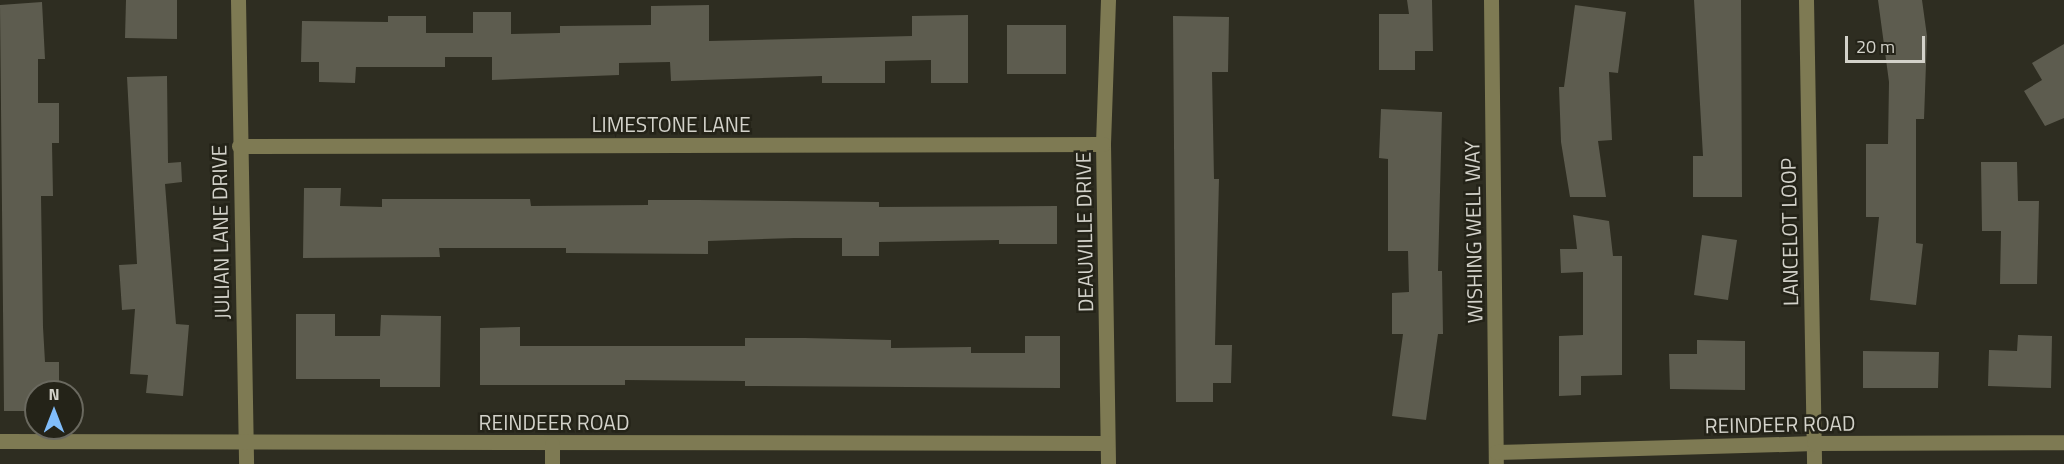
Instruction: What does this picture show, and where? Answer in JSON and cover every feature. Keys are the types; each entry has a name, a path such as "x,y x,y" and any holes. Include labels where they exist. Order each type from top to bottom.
{"street":[{"name":"JULIAN LANE DRIVE","path":"238,0 246,464"},
{"name":"DEAUVILLE DRIVE","path":"1108,0 1103,144 1108,464"},
{"name":"WISHING WELL WAY","path":"1491,0 1496,458"},
{"name":"LANCELOT LOOP","path":"1806,0 1814,464"},
{"name":"LIMESTONE LANE","path":"239,146 1103,144"},
{"name":"REINDEER ROAD","path":"0,441 552,444 1107,443"},
{"name":"REINDEER ROAD","path":"1496,458 1814,443 2064,442"},
{"path":"552,444 552,464"}],"building":[{"path":"126,0 177,0 177,39 125,38"},
{"path":"1407,0 1432,0 1433,51 1415,51 1415,70 1379,70 1379,14 1409,14"},
{"path":"1694,0 1741,0 1742,197 1693,197 1693,156 1703,156"},
{"path":"1878,0 1922,0 1927,36 1924,119 1916,119 1916,243 1923,244 1916,305 1870,300 1879,217 1866,217 1866,144 1888,144 1889,82"},
{"path":"42,2 45,59 38,59 38,103 59,103 59,143 52,143 53,196 41,196 45,362 59,362 59,380 24,380 24,411 4,411 0,5"},
{"path":"709,5 709,41 912,36 912,16 968,15 968,83 931,83 931,60 885,61 885,83 822,83 822,76 671,81 670,62 619,63 619,75 492,80 492,57 445,57 445,67 356,67 355,83 319,82 319,62 301,62 302,21 388,22 388,16 426,16 426,33 473,33 473,12 511,12 511,34 560,33 560,26 651,25 651,6"},
{"path":"1575,5 1626,12 1618,73 1609,72 1612,140 1598,141 1606,197 1570,197 1561,142 1559,87 1564,87"},
{"path":"1173,16 1229,17 1228,72 1212,72 1214,179 1219,179 1215,345 1232,345 1231,383 1213,383 1213,402 1176,402"},
{"path":"1007,25 1066,25 1066,74 1007,74"},
{"path":"2064,44 2064,118 2045,126 2024,91 2042,80 2032,63"},
{"path":"167,76 168,163 181,162 182,182 165,184 176,324 189,325 183,396 146,393 148,375 130,374 135,309 122,310 119,265 137,264 127,77"},
{"path":"1381,109 1442,112 1438,271 1442,271 1443,334 1438,334 1426,420 1392,416 1403,334 1392,334 1392,293 1409,292 1408,251 1388,251 1388,159 1379,158"},
{"path":"1981,162 2017,162 2018,201 2039,201 2037,284 2000,284 2001,231 1982,231"},
{"path":"304,188 341,188 340,206 382,207 382,199 530,199 531,206 648,205 648,200 698,200 879,202 879,207 1057,206 1057,244 999,244 999,240 879,242 879,256 842,256 842,238 794,238 708,241 708,254 566,253 566,248 439,248 440,257 303,258"},
{"path":"1573,215 1609,221 1613,256 1622,256 1622,375 1581,376 1581,395 1559,396 1559,336 1583,335 1583,272 1561,273 1560,249 1577,249"},
{"path":"1702,235 1737,240 1728,300 1694,295"},
{"path":"296,314 335,314 335,336 380,336 381,315 441,316 440,387 380,387 380,379 296,379"},
{"path":"520,327 520,346 745,346 745,338 805,338 891,340 891,348 971,347 971,353 1025,353 1025,336 1060,336 1060,388 745,386 745,381 625,380 625,385 480,385 480,328"},
{"path":"2018,335 2052,336 2051,388 1988,386 1989,350 2017,351"},
{"path":"1697,340 1745,341 1745,390 1670,389 1669,354 1697,354"},
{"path":"1863,351 1939,352 1938,388 1863,388"}]}
